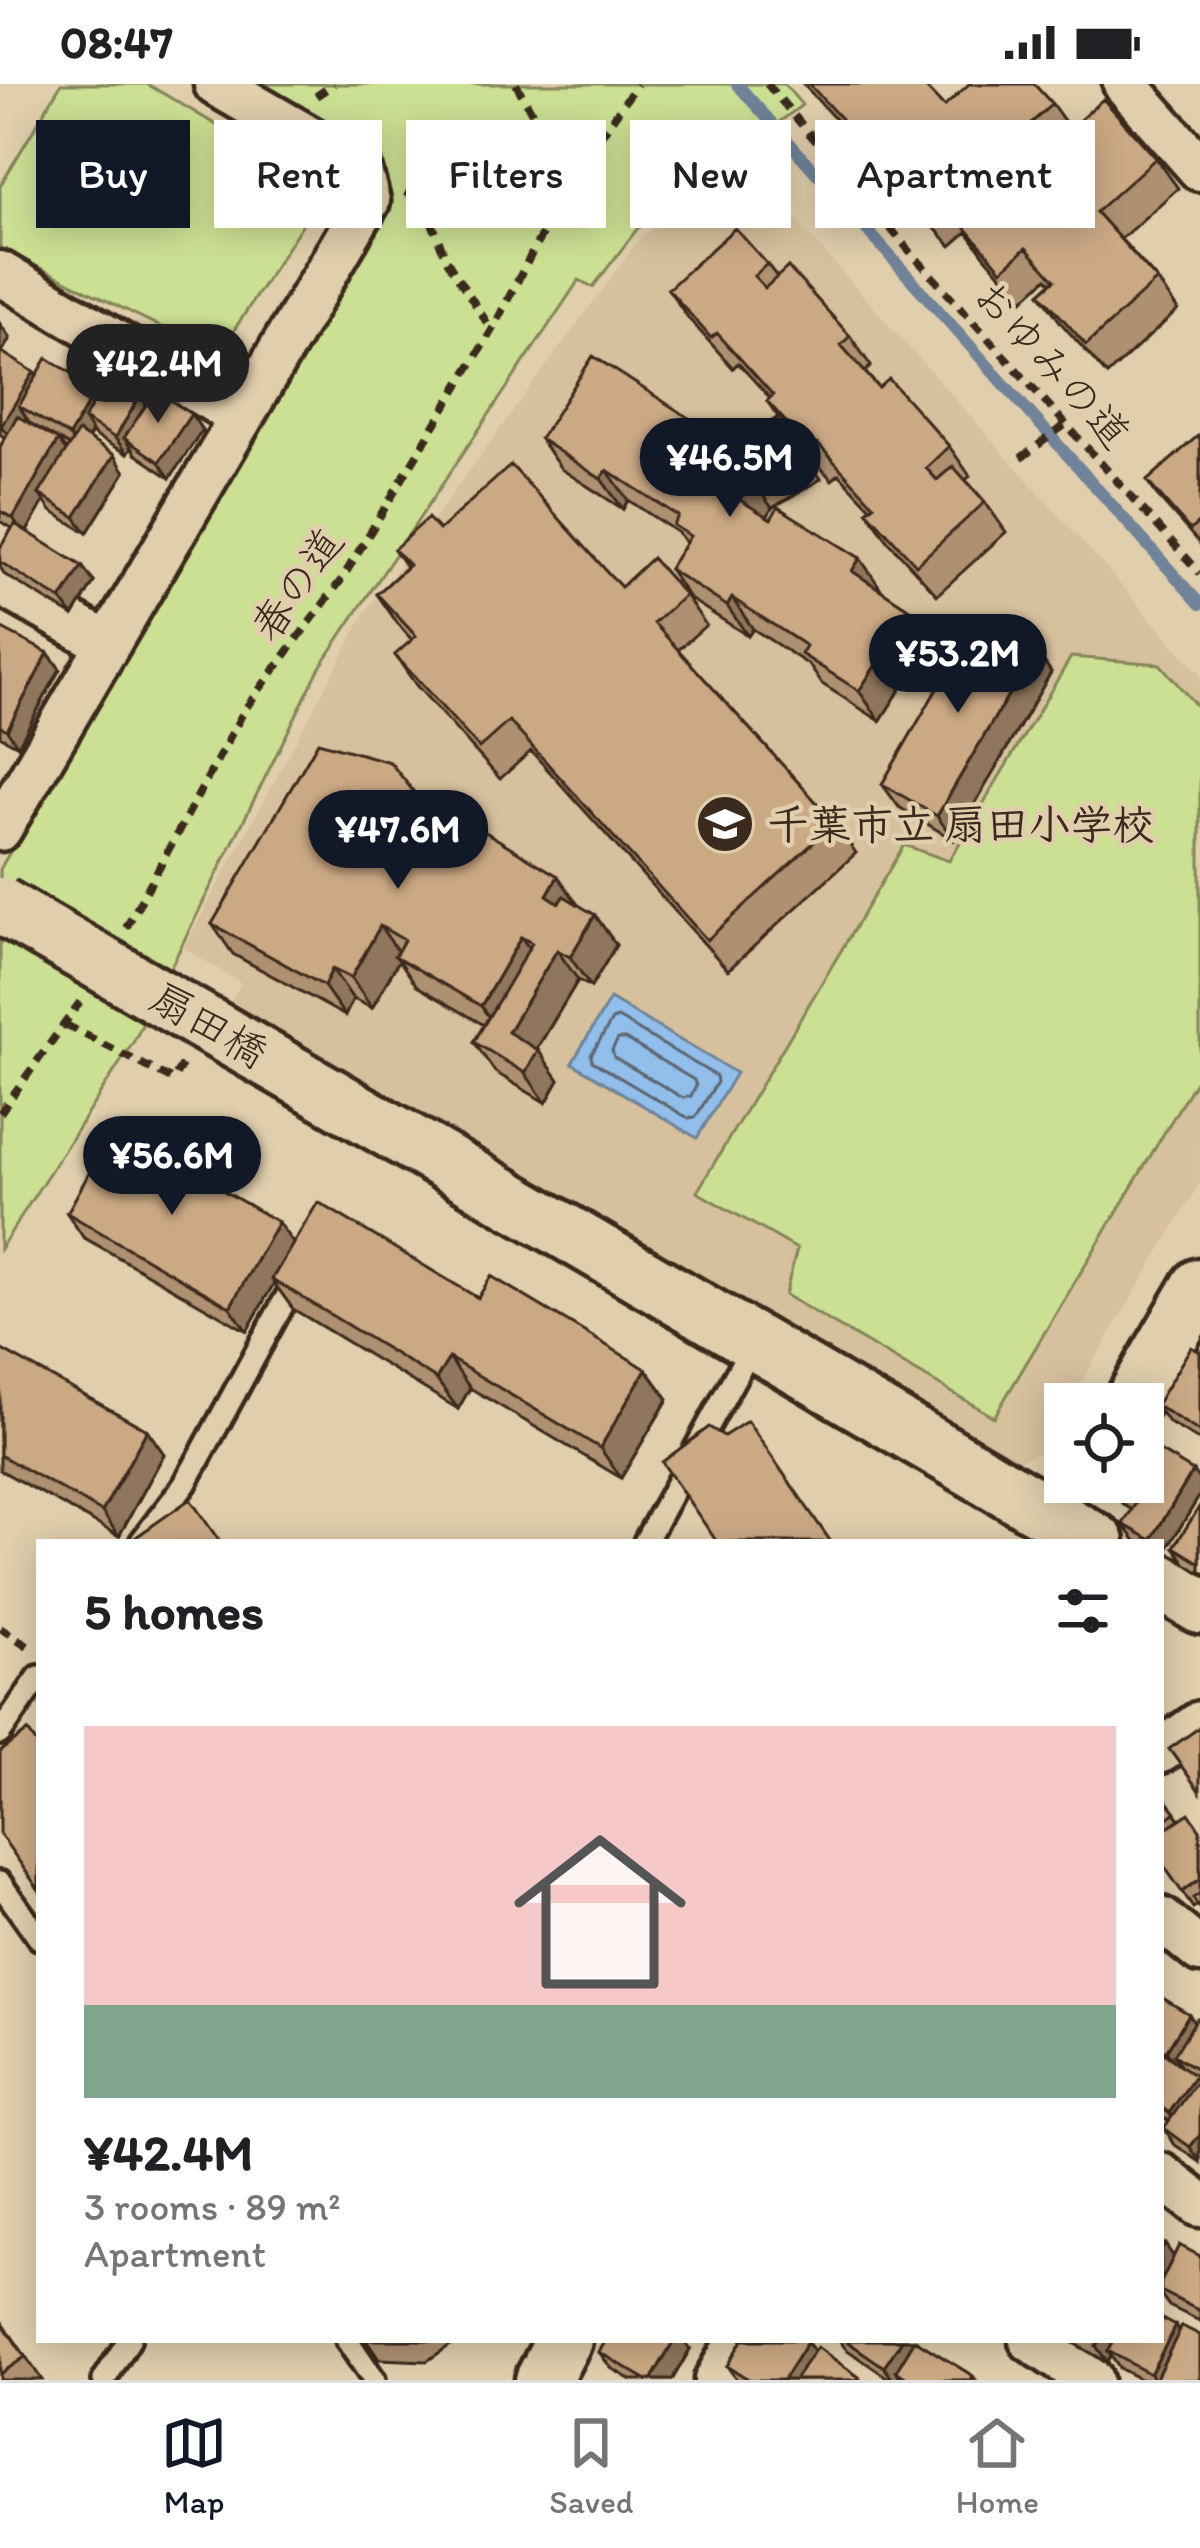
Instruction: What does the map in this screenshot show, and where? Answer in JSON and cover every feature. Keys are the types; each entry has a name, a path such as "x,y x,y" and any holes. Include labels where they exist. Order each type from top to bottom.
{"street":[{"path":"216,84 278,120"},
{"path":"1125,84 1200,170"},
{"path":"0,829 352,228"},
{"path":"0,273 242,417"},
{"path":"0,584 108,644"},
{"name":"扇田橋","path":"0,905 1073,1521"},
{"path":"1143,1383 1200,1286"},
{"path":"1164,1584 1200,1606"},
{"path":"1164,1748 1200,1723"},
{"path":"1164,1922 1200,1952"},
{"path":"1164,2177 1200,2205"},
{"path":"543,2380 562,2343"},
{"path":"716,2380 737,2343"},
{"path":"1036,2343 1091,2380"}],"lane":[{"path":"142,1539 185,1484 312,1250"},
{"path":"647,1539 754,1341"},
{"path":"0,1732 36,1681"},
{"path":"0,1883 36,1934"},
{"path":"104,2380 127,2343"},
{"path":"349,2343 374,2380"}],"path":[{"path":"516,84 536,120"},
{"name":"春の道","path":"606,128 637,84"},
{"name":"おゆみの道","path":"767,84 1200,573"},
{"path":"382,179 424,202 446,259 492,330"},
{"name":"春の道","path":"114,948 245,709 342,579 492,330 545,228"},
{"path":"1021,458 1066,424"},
{"path":"0,1113 90,986"},
{"path":"66,1025 173,1080"},
{"path":"0,1628 36,1650"}],"shaded area":[{"name":"千葉市立 扇田小学校","path":"791,215 1200,674 1200,1183 1081,1383 1044,1383 1044,1445 1040,1452 1014,1462 229,1005 241,983 184,948 367,610 641,237 653,228 791,228"}],"green space":[{"path":"61,84 147,84 214,124 214,228 300,228 218,355 0,248 0,186 36,126 36,228 190,228 190,120 39,120"},
{"path":"256,84 784,84 802,105 782,120 630,120 630,228 638,228 593,287 579,280 320,667 134,1041 0,1249 0,869 382,228 382,120 316,120"},
{"path":"1071,657 1160,664 1200,710 1200,1073 994,1417 785,1295 797,1249 697,1192 904,845 949,861"}],"water":[{"path":"610,999 736,1073 697,1138 572,1063"}],"building":[{"path":"809,84 922,84 944,107 969,84 1034,84 1052,104 1035,120 842,120"},
{"path":"1103,99 1156,158 1096,212 1157,280 1086,345 1040,293 1055,280 1026,248 1002,270 966,228 1095,228 1095,120 1080,120"},
{"path":"735,228 767,264 754,276 765,288 788,267 850,336 841,345 879,388 889,379 949,446 926,468 937,480 953,466 985,502 916,565 867,511 874,505 818,444 811,450 767,401 773,395 717,333 711,338 668,289"},
{"path":"0,351 34,372 1,426 0,425"},
{"path":"593,356 734,447 779,417 800,448 751,478 738,499 771,519 778,507 860,558 852,571 911,610 859,691 801,654 806,646 732,598 727,606 669,569 690,536 673,525 678,516 607,470 601,479 540,439"},
{"path":"47,358 97,388 69,436 19,406"},
{"path":"108,377 140,396 115,438 84,419"},
{"path":"156,390 191,414 159,462 124,438"},
{"path":"17,416 58,440 13,518 0,511 0,447"},
{"path":"78,432 114,455 75,517 39,494"},
{"path":"1200,434 1200,521 1190,530 1147,481"},
{"path":"511,465 621,587 652,558 685,595 654,623 835,823 707,940 509,721 479,748 395,655 416,636 377,594 409,565 394,549 428,518 439,530"},
{"path":"15,524 82,566 61,600 0,562 0,548"},
{"path":"979,616 1035,649 937,816 882,784"},
{"path":"2,629 48,653 7,730 0,726"},
{"path":"318,742 390,762 425,806 450,823 439,843 459,853 474,825 558,876 547,895 559,903 564,896 595,915 570,957 557,950 508,1032 538,1050 525,1073 474,1042 532,943 521,937 481,1006 395,956 404,940 380,926 351,978 332,969 324,986 212,924"},
{"path":"114,1128 278,1222 230,1307 67,1213"},
{"path":"318,1202 478,1298 491,1276 646,1369 600,1448 449,1358 436,1379 272,1279"},
{"path":"1191,1347 1200,1352 1200,1432 1164,1410 1164,1392"},
{"path":"0,1349 147,1430 102,1512 0,1455"},
{"path":"747,1421 829,1539 715,1539 662,1462 709,1427 724,1436"},
{"path":"1164,1454 1193,1471 1152,1539 1123,1524 1136,1503 1164,1503"},
{"path":"190,1499 218,1539 133,1539"},
{"path":"1200,1506 1200,1563 1174,1547"},
{"path":"1200,1727 1200,1792 1169,1749"},
{"path":"28,1731 36,1743 36,1886 0,1834 0,1752"},
{"path":"1164,1797 1176,1812 1164,1821"},
{"path":"1189,1813 1200,1830 1200,1879 1182,1892 1164,1865 1164,1830"},
{"path":"1164,1999 1189,2014 1164,2050"},
{"path":"1200,2019 1200,2071 1174,2055"},
{"path":"1164,2053 1195,2076 1169,2113 1164,2109"},
{"path":"1198,2080 1200,2134 1190,2147 1164,2128"},
{"path":"1179,2245 1200,2256 1200,2311 1164,2293 1164,2276"},
{"path":"0,2320 25,2357 0,2374"},
{"path":"1164,2320 1176,2326 1150,2374 1108,2351 1112,2343 1164,2343"},
{"path":"1182,2326 1200,2335 1200,2380 1155,2380"},
{"path":"604,2343 672,2343 651,2380 599,2352"},
{"path":"740,2343 806,2343 783,2380 750,2380 727,2366"},
{"path":"849,2343 900,2343 884,2367"},
{"path":"913,2343 920,2343 973,2376 971,2380 910,2380 896,2371"},
{"path":"817,2347 859,2377 857,2380 794,2380"}],"waterway":[{"path":"737,84 1200,604"}],"place":[{"name":"千葉市立 扇田小学校","path":"725,824"}]}
